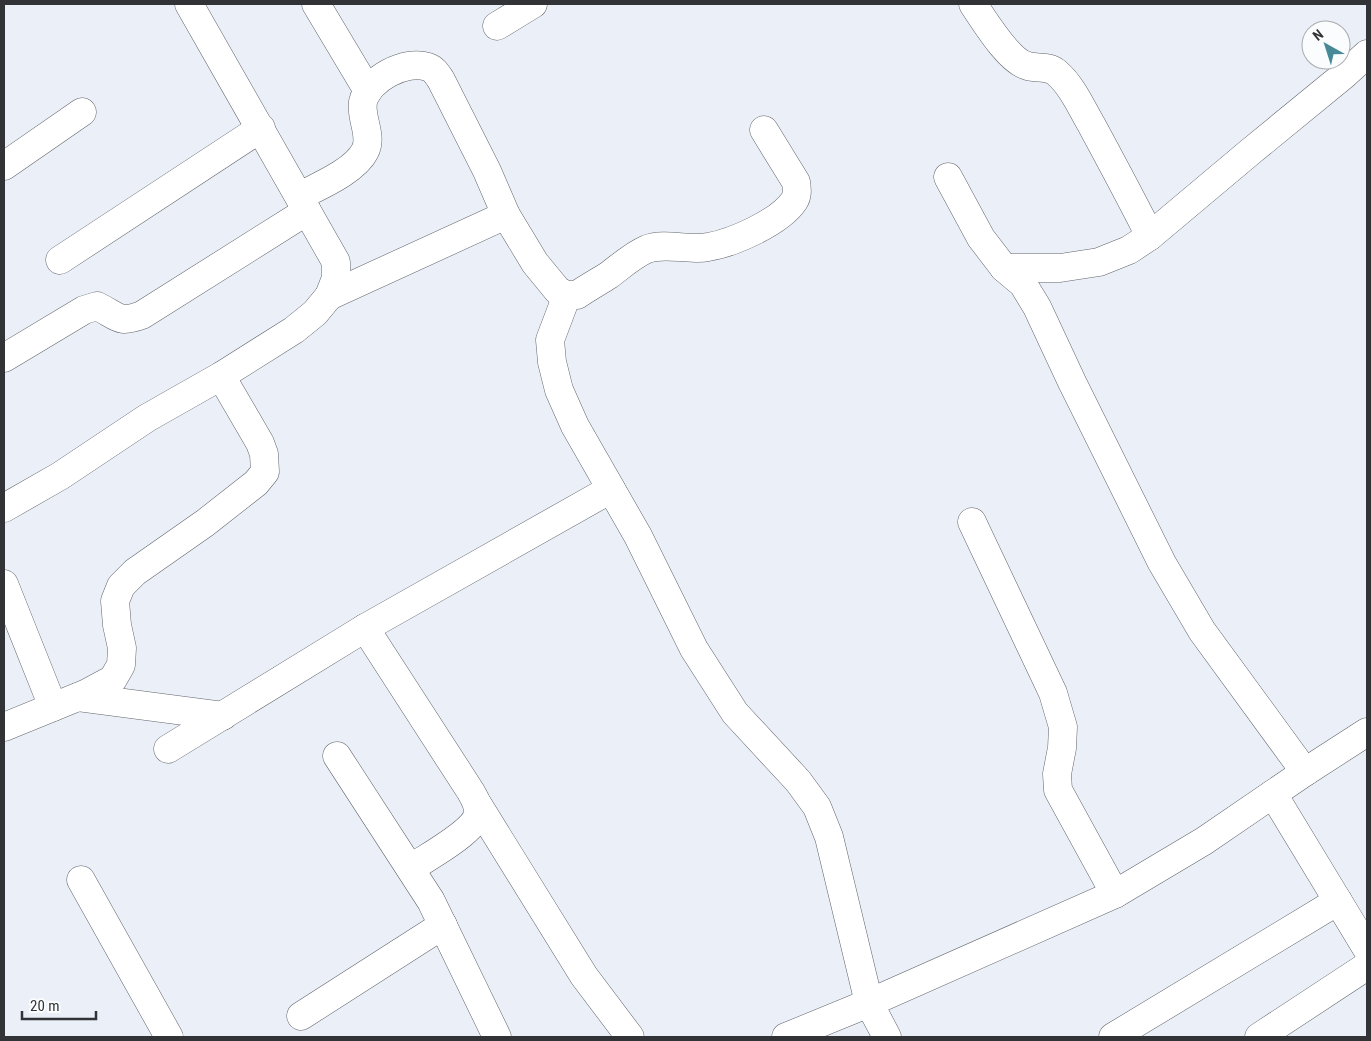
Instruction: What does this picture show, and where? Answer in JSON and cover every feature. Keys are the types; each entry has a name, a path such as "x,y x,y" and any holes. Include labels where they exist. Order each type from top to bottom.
{"street":[{"path":"4,508 60,476 147,418 221,376 294,330 315,313 329,296 336,278 336,262 189,4"},
{"path":"316,4 368,91"},
{"path":"497,26 533,4"},
{"path":"973,4 1002,45 1017,60 1028,66 1046,67 1056,72 1069,86 1112,162 1150,236"},
{"path":"1004,268 1060,268 1099,262 1129,250 1150,236 1367,54"},
{"path":"4,358 84,310 97,306 116,318 129,320 142,315 303,203 356,162 366,150 368,138 363,102 368,91 394,69 411,65 426,66 435,71 486,171 506,215 522,243 547,279 558,291 567,296 577,295 629,259 648,249 666,246 687,249 729,242 763,225 788,208 796,200 798,192 796,182 764,130"},
{"path":"4,166 82,112"},
{"path":"60,260 261,128"},
{"path":"948,178 981,238 1004,268 1023,284 1037,307 1162,563 1202,631 1305,772"},
{"path":"329,296 506,215"},
{"path":"567,296 550,340 552,362 559,390 575,426 638,536 694,648 735,713 798,782 817,807 829,837 869,1003 887,1037"},
{"path":"4,727 65,702 113,679 122,665 122,648 117,625 115,601 121,586 135,572 205,523 256,484 265,472 264,454 260,443 221,376"},
{"path":"168,749 365,628 611,489"},
{"path":"972,522 1053,693 1063,727 1062,748 1057,774 1058,790 1115,894"},
{"path":"4,584 65,702"},
{"path":"365,628 584,976 630,1037"},
{"path":"65,702 223,716"},
{"path":"786,1037 869,1003 1115,894 1204,841 1367,732"},
{"path":"337,756 411,868 443,925 497,1037"},
{"path":"1273,794 1367,949"},
{"path":"411,868 452,842 469,828 478,816 478,805"},
{"path":"81,880 169,1037"},
{"path":"1113,1037 1338,901"},
{"path":"301,1016 443,925"},
{"path":"1259,1037 1367,966"}]}
